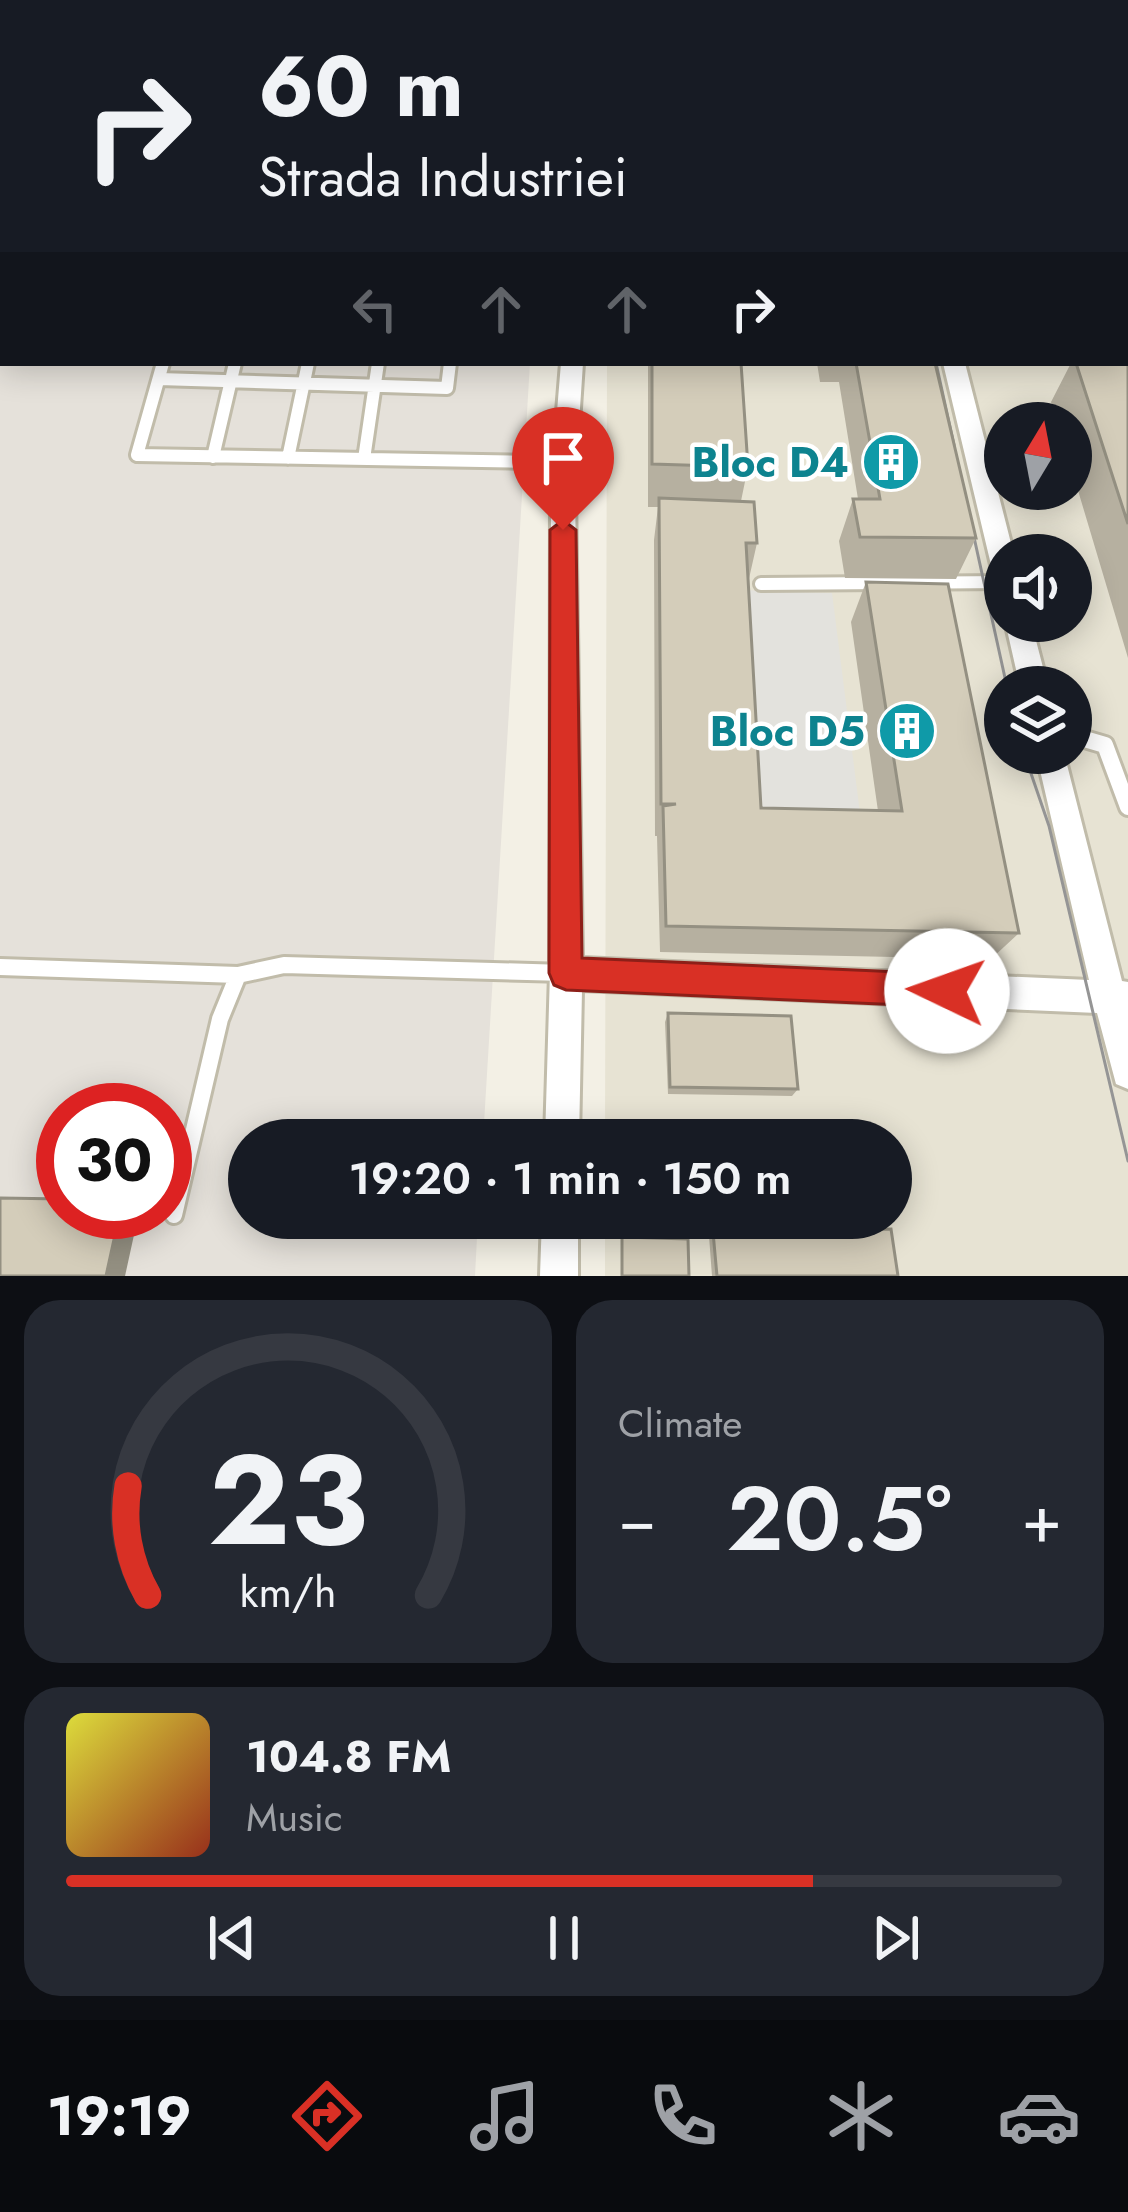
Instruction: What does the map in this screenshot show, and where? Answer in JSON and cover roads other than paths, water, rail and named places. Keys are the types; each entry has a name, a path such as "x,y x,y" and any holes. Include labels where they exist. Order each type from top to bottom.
{"street":[{"path":"566,442 572,366"},
{"path":"955,366 996,534"},
{"path":"566,442 586,450 594,466 584,481 562,486 542,478 535,462 545,447 566,442"},
{"path":"562,486 566,973 563,1119"},
{"path":"1056,774 1119,998 1128,1072"},
{"path":"566,973 1119,998"},
{"path":"559,1276 560,1239"}],"lane":[{"path":"162,366 137,455 535,462"},
{"path":"213,457 235,366"},
{"path":"288,458 307,366"},
{"path":"364,459 378,366"},
{"path":"159,379 447,388 450,366"},
{"path":"761,584 984,581"},
{"path":"1092,741 1105,745 1128,807"},
{"path":"0,967 238,976 284,964 566,973"},
{"path":"192,1141 220,1019 238,976"}],"tram line":[{"path":"937,366 954,445"},
{"path":"968,510 1002,666"},
{"path":"1031,774 1049,826 1128,1161"}],"place":[{"name":"Bloc D4","path":"891,462"},
{"name":"Bloc D5","path":"907,731"}]}
